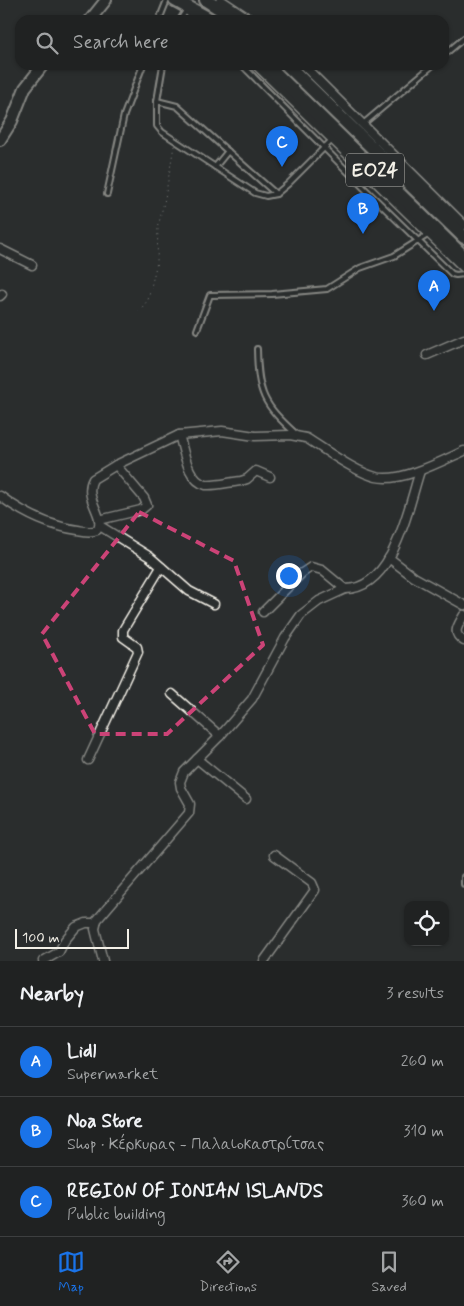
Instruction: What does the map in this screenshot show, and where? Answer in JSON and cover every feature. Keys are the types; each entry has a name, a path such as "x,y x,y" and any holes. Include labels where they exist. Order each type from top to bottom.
{"main road":[{"path":"206,0 229,15"},
{"path":"182,4 202,15"},
{"name":"ΕΟ24","path":"272,70 464,258"},
{"name":"ΕΟ24","path":"292,70 464,237"},
{"path":"342,118 363,125 372,147"}],"street":[{"path":"94,15 106,0"},
{"path":"221,0 244,15"},
{"path":"182,4 192,15"},
{"path":"0,140 12,121 25,88 39,70"},
{"path":"261,70 464,268"},
{"path":"308,70 464,224"},
{"path":"0,248 32,264"},
{"path":"427,355 464,339"},
{"path":"214,604 189,591 150,557 100,523 90,498 91,483 98,475 116,464 179,435 222,431 255,436 297,435 306,438 355,467 377,477 396,476 420,471 464,451"},
{"path":"179,435 191,474 196,480 204,484 241,481 256,471 270,477"},
{"path":"0,496 26,514 62,528 90,532 97,530 100,523 141,510 147,505 144,498 116,464"},
{"path":"103,961 96,932 96,923 106,908 189,813 190,804 181,788 180,782 184,772 220,736 252,699 285,638 301,615 320,601 346,589 367,583 376,576 389,558 397,542 420,471"},
{"path":"389,558 414,577 464,605"},
{"path":"88,760 138,652 137,647 123,637 123,630 161,567"},
{"path":"263,612 302,573 311,567 319,568 346,589"},
{"path":"464,615 456,632 458,637 464,642"},
{"path":"172,694 220,736"},
{"path":"196,759 246,799"},
{"path":"264,961 315,890 312,883 274,855"},
{"path":"43,961 59,952 65,940 76,927 86,923 96,923"}],"lane":[{"path":"161,15 167,0"},
{"path":"449,51 464,38"},
{"path":"107,194 124,115 141,70"},
{"path":"162,70 157,101 158,127 162,132 255,194 266,196 276,194 331,140 346,142"},
{"path":"247,70 452,274 464,274"},
{"path":"363,125 426,70"},
{"path":"157,101 177,106 276,194"},
{"path":"215,167 228,151"},
{"path":"197,330 210,295 272,294 327,289 360,268 394,256 429,234"},
{"path":"257,349 258,372 263,394 275,415 297,435"},
{"path":"464,877 464,884"}],"path":[{"path":"139,311 146,304 150,294 158,258 158,227 165,198 174,140"}],"highlighted area":[{"path":"139,512 234,561 263,645 167,734 95,734 42,634"}],"place":[{"name":"REGION OF IONIAN ISLANDS","path":"282,167"},
{"name":"Noa Store","path":"363,234"},
{"name":"Lidl","path":"434,311"}]}
